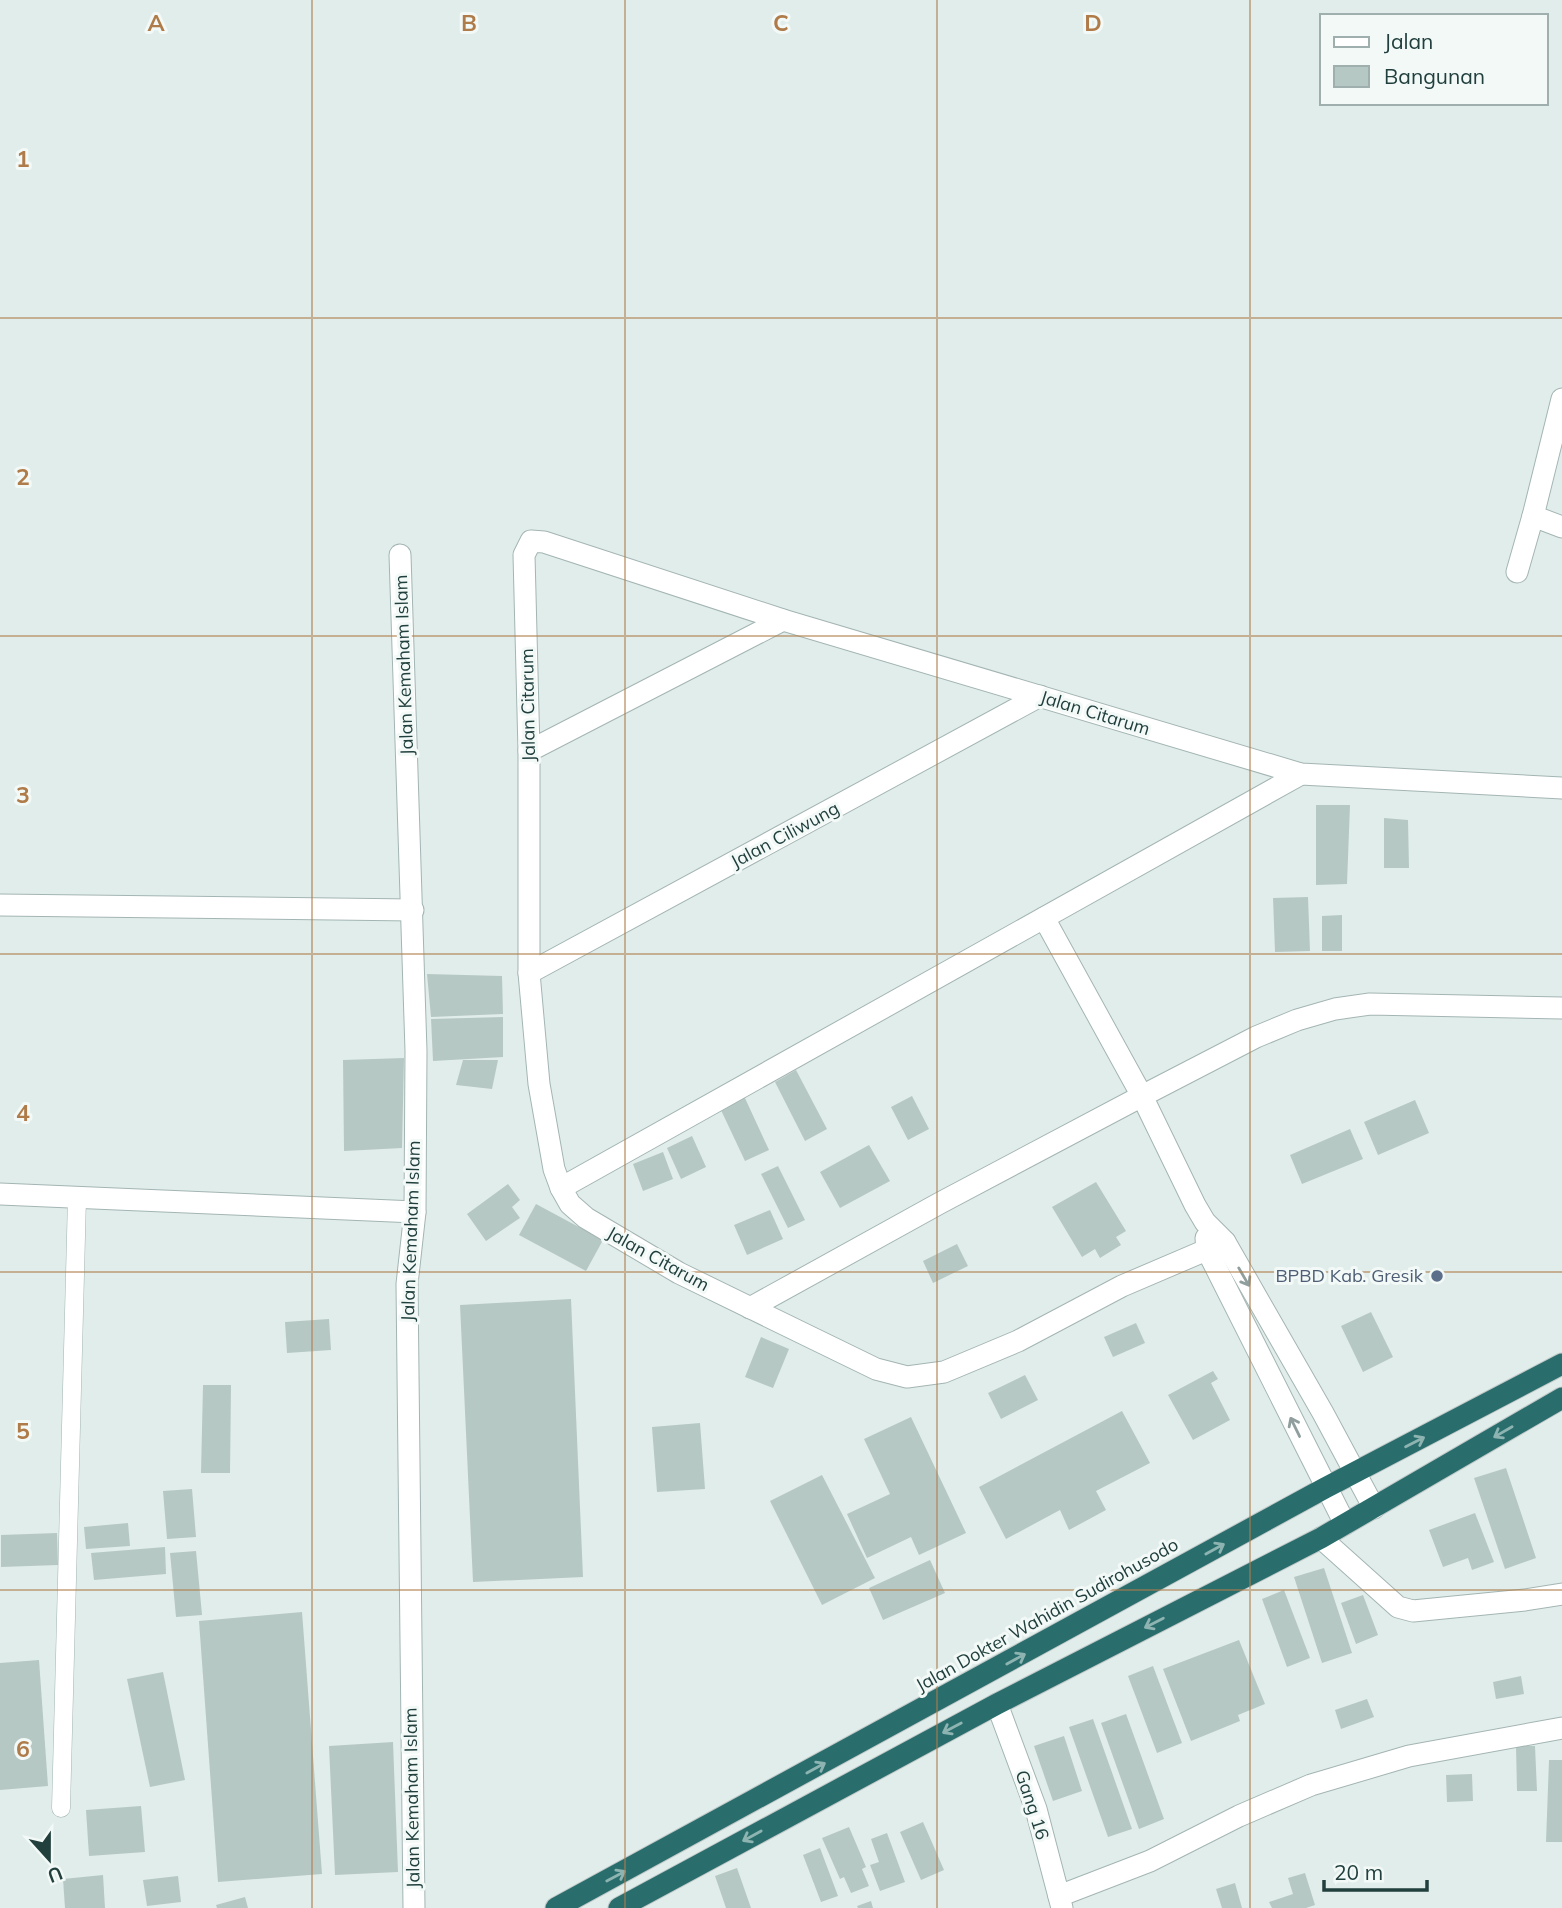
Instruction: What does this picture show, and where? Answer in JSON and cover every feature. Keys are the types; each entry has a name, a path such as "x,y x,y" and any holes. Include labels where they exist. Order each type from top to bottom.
{"highway":[{"name":"Jalan Dokter Wahidin Sudirohusodo","path":"556,1908 1325,1488 1562,1364"},
{"path":"619,1908 997,1704 1321,1538 1562,1398"}],"street":[{"path":"1517,572 1562,400"},
{"path":"1533,516 1562,527"},
{"name":"Jalan Citarum","path":"1216,1246 1122,1286 1017,1341 944,1373 907,1377 876,1369 679,1273 586,1218 570,1204 554,1169 539,1084 529,973 529,751 524,555 531,541 544,542 783,620 1301,774 1562,788"},
{"name":"Jalan Kemaham Islam","path":"400,555 416,1051 415,1212 407,1284 414,1908"},
{"path":"529,751 783,620"},
{"name":"Jalan Ciliwung","path":"529,973 1040,696"},
{"path":"561,1188 1301,774"},
{"path":"0,905 413,910"},
{"path":"1044,918 1142,1096 1205,1222 1325,1488 1345,1524"},
{"path":"750,1308 940,1203 1256,1037 1335,1009 1370,1004 1562,1007"},
{"path":"0,1194 415,1212"},
{"path":"1216,1246 1323,1413 1374,1508"},
{"path":"1321,1538 1398,1607 1413,1611 1562,1594"},
{"name":"Gang 16","path":"997,1704 1036,1809 1061,1902"},
{"path":"1061,1902 1239,1816 1311,1785 1409,1756 1562,1728"}],"lane":[{"path":"61,1808 77,1198"}],"building":[{"path":"1316,805 1350,805 1347,884 1316,885"},
{"path":"1384,818 1408,820 1409,868 1384,868"},
{"path":"1308,897 1310,951 1275,952 1273,898"},
{"path":"1342,915 1342,951 1322,951 1322,916"},
{"path":"427,974 502,976 503,1014 431,1017"},
{"path":"503,1017 503,1057 433,1061 431,1019"},
{"path":"404,1058 402,1148 344,1151 343,1060"},
{"path":"463,1060 498,1060 492,1089 456,1085"},
{"path":"796,1070 827,1129 805,1141 775,1082"},
{"path":"744,1096 769,1150 745,1161 720,1108"},
{"path":"912,1096 929,1129 908,1140 891,1107"},
{"path":"1415,1100 1429,1133 1378,1155 1364,1122"},
{"path":"1350,1129 1363,1159 1302,1184 1290,1155"},
{"path":"692,1136 706,1167 681,1179 667,1148"},
{"path":"869,1145 890,1181 840,1208 820,1172"},
{"path":"663,1152 673,1179 643,1191 633,1164"},
{"path":"778,1166 805,1220 788,1228 761,1174"},
{"path":"1096,1182 1126,1231 1116,1237 1121,1245 1100,1258 1095,1249 1082,1257 1052,1207"},
{"path":"508,1184 520,1200 512,1207 520,1218 486,1241 467,1214"},
{"path":"536,1204 603,1240 586,1271 519,1235"},
{"path":"770,1210 783,1239 747,1255 734,1225"},
{"path":"957,1244 968,1266 933,1283 923,1261"},
{"path":"571,1299 583,1577 473,1582 460,1305"},
{"path":"1371,1312 1393,1357 1363,1372 1341,1326"},
{"path":"329,1319 331,1350 287,1353 285,1322"},
{"path":"1136,1323 1145,1343 1113,1357 1104,1337"},
{"path":"761,1337 789,1349 773,1388 745,1377"},
{"path":"1213,1371 1218,1379 1211,1383 1230,1420 1193,1440 1168,1395"},
{"path":"1025,1375 1038,1400 1001,1419 988,1393"},
{"path":"203,1385 231,1385 230,1473 201,1473"},
{"path":"1122,1411 1150,1463 1096,1491 1106,1510 1069,1530 1060,1510 1006,1539 979,1487"},
{"path":"911,1417 966,1533 919,1555 911,1537 867,1558 847,1514 890,1494 864,1439"},
{"path":"700,1423 705,1489 657,1492 652,1427"},
{"path":"1506,1468 1536,1558 1505,1569 1474,1478"},
{"path":"822,1475 875,1578 822,1605 770,1501"},
{"path":"192,1489 196,1537 167,1539 163,1491"},
{"path":"1475,1513 1494,1562 1472,1570 1468,1558 1443,1567 1429,1530"},
{"path":"128,1523 130,1546 86,1549 84,1527"},
{"path":"57,1533 58,1565 1,1567 1,1535"},
{"path":"165,1547 166,1574 94,1580 91,1553"},
{"path":"196,1551 202,1615 176,1617 170,1553"},
{"path":"930,1560 945,1593 883,1620 869,1588"},
{"path":"1324,1568 1352,1653 1322,1663 1294,1577"},
{"path":"1284,1590 1310,1658 1287,1667 1262,1599"},
{"path":"1363,1595 1378,1635 1356,1644 1341,1603"},
{"path":"302,1612 322,1874 218,1882 199,1621"},
{"path":"1239,1640 1265,1704 1238,1715 1240,1721 1191,1741 1163,1669"},
{"path":"39,1660 48,1786 0,1790 0,1663"},
{"path":"1153,1666 1182,1743 1157,1753 1128,1676"},
{"path":"163,1672 185,1780 150,1787 127,1679"},
{"path":"1521,1676 1524,1694 1496,1699 1493,1682"},
{"path":"1367,1699 1374,1717 1341,1729 1335,1710"},
{"path":"1126,1714 1164,1819 1139,1829 1101,1723"},
{"path":"1093,1719 1132,1829 1108,1837 1069,1727"},
{"path":"1064,1736 1082,1791 1053,1801 1034,1746"},
{"path":"393,1742 398,1872 335,1875 329,1746"},
{"path":"1516,1746 1535,1746 1537,1791 1517,1791"},
{"path":"1549,1760 1562,1760 1562,1842 1546,1842"},
{"path":"1472,1774 1473,1801 1447,1802 1446,1775"},
{"path":"141,1806 145,1852 89,1856 86,1810"},
{"path":"923,1822 944,1870 921,1880 900,1832"},
{"path":"849,1827 866,1867 862,1869 869,1886 851,1893 844,1877 840,1879 822,1838"},
{"path":"887,1833 905,1882 880,1891 870,1865 879,1862 871,1839"},
{"path":"820,1848 838,1896 821,1902 803,1855"},
{"path":"737,1868 751,1908 726,1908 715,1876"},
{"path":"1305,1873 1315,1905 1306,1908 1272,1908 1269,1902 1293,1894 1288,1878"},
{"path":"103,1875 105,1908 65,1908 63,1879"},
{"path":"178,1876 181,1902 147,1906 143,1880"},
{"path":"1235,1883 1242,1908 1222,1908 1216,1889"},
{"path":"245,1897 248,1908 217,1908 216,1905"},
{"path":"871,1901 873,1908 857,1906"}],"place":[{"name":"BPBD Kab. Gresik","path":"1437,1276"}]}
